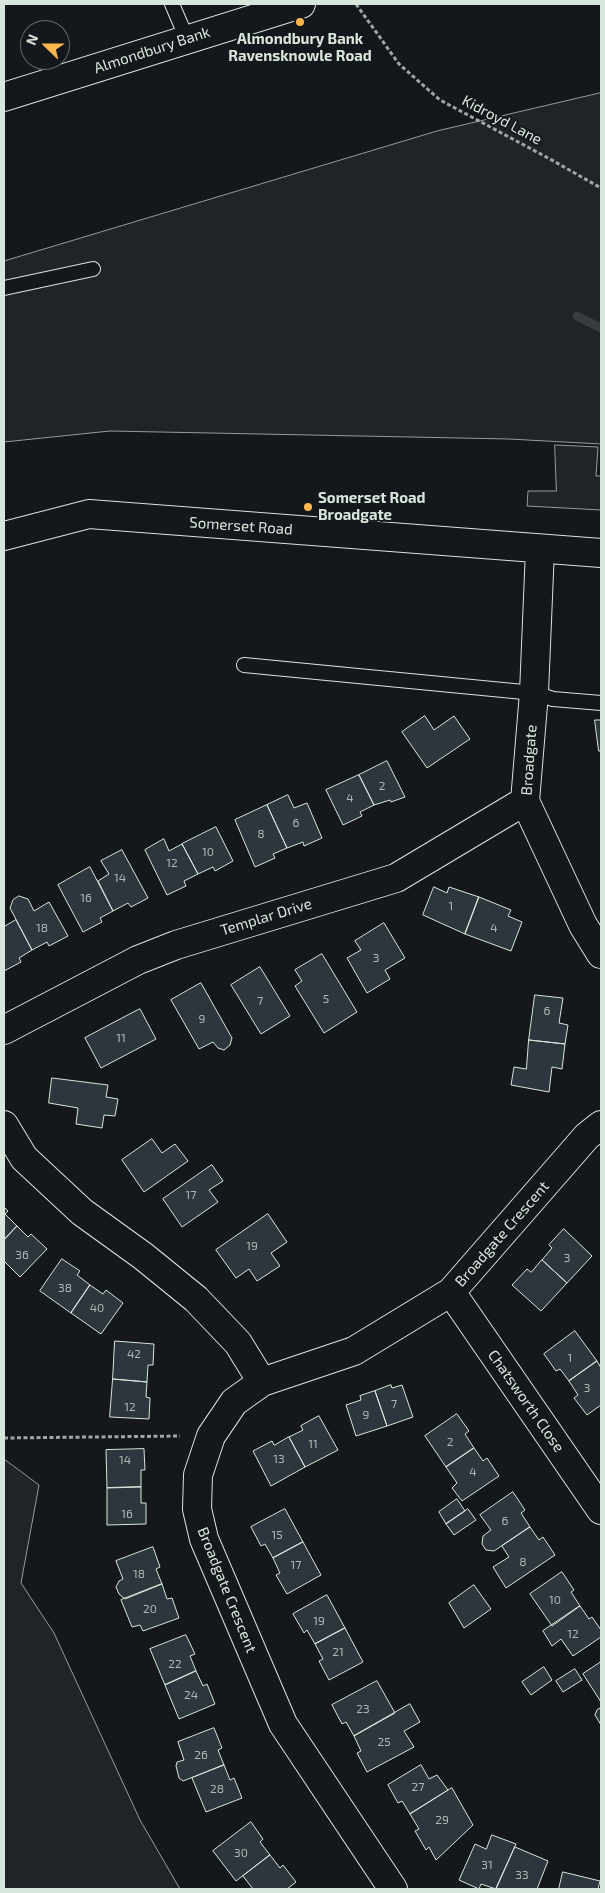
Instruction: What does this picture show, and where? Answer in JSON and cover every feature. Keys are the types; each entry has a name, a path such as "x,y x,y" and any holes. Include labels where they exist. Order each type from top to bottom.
{"street":[{"name":"Almondbury Bank","path":"4,97 287,6"},
{"name":"Somerset Road","path":"4,536 89,514 601,553"},
{"name":"Broadgate","path":"540,549 534,693 526,801 583,925 601,954"},
{"name":"Templar Drive","path":"4,1030 138,960 168,948 396,878 526,801"},
{"path":"4,1125 24,1158 82,1212 143,1256 196,1299 238,1343 262,1382"},
{"name":"Broadgate Crescent","path":"393,1889 283,1724 204,1539 197,1509 198,1475 211,1436 234,1402 262,1382 354,1351 451,1292 587,1136 601,1125"},
{"name":"Chatsworth Close","path":"451,1292 601,1510"}],"lane":[{"path":"172,4 187,39"},
{"path":"4,288 93,269"},
{"path":"244,665 534,693 553,699 601,703"}],"path":[{"name":"Kidroyd Lane","path":"356,4 399,64 440,100 601,188"},
{"path":"4,1438 211,1436"}],"shaded area":[{"path":"601,93 601,444 509,439 110,431 4,442 4,261 437,131"},
{"path":"555,445 598,447 596,476 601,476 601,510 527,506 528,491 556,491"},
{"path":"4,1459 39,1485 21,1583 54,1633 140,1820 180,1889 4,1889"}],"building":[{"path":"425,716 434,730 454,716 470,739 427,768 402,732"},
{"path":"595,720 601,720 601,751 599,751"},
{"path":"387,761 405,797 374,805 359,775"},
{"path":"359,775 374,805 360,812 362,816 343,825 326,790"},
{"path":"288,795 294,808 307,803 322,838 304,846 303,842 287,848 267,805"},
{"path":"267,805 287,848 273,854 275,858 255,867 235,820"},
{"path":"216,827 233,861 215,871 213,867 198,874 182,844"},
{"path":"164,839 169,851 182,844 198,874 184,881 186,886 167,895 145,850"},
{"path":"122,850 148,898 131,907 128,903 113,911 98,881 109,874 101,861"},
{"path":"90,867 113,911 100,918 102,922 83,932 58,885"},
{"path":"434,887 447,893 449,887 479,897 465,934 423,915"},
{"path":"19,896 28,899 34,911 49,902 68,936 49,946 47,942 32,950 10,908 13,900"},
{"path":"479,897 511,910 508,916 522,922 511,951 465,934"},
{"path":"16,920 32,950 19,958 21,962 4,971 4,927"},
{"path":"384,923 405,958 385,970 390,979 367,993 347,958 361,950 355,941"},
{"path":"322,954 357,1012 324,1033 295,986 302,981 295,970"},
{"path":"260,967 290,1016 261,1034 231,985"},
{"path":"201,983 232,1038 230,1045 224,1050 218,1048 213,1042 199,1049 171,1000"},
{"path":"535,995 563,998 559,1023 568,1025 565,1044 529,1040"},
{"path":"140,1009 156,1039 101,1068 85,1038"},
{"path":"529,1040 565,1044 562,1069 552,1067 549,1092 511,1085 514,1067 526,1069"},
{"path":"52,1078 108,1085 106,1097 118,1099 115,1116 104,1115 102,1128 76,1124 78,1108 49,1103"},
{"path":"152,1139 162,1153 175,1144 188,1161 144,1192 122,1160"},
{"path":"212,1165 223,1181 209,1190 218,1202 182,1227 163,1199"},
{"path":"4,1207 8,1211 5,1214 17,1226 4,1240"},
{"path":"268,1214 287,1242 271,1253 280,1266 257,1281 249,1269 236,1278 216,1250"},
{"path":"17,1226 28,1237 31,1234 47,1249 20,1277 4,1261 4,1240"},
{"path":"564,1229 592,1256 567,1283 542,1260 552,1248 549,1245"},
{"path":"62,1259 80,1271 77,1275 90,1285 71,1313 40,1291"},
{"path":"542,1260 567,1283 541,1311 512,1285 527,1269 531,1272"},
{"path":"90,1285 103,1294 106,1290 123,1303 101,1334 71,1313"},
{"path":"575,1331 597,1361 569,1381 560,1369 556,1371 544,1354"},
{"path":"115,1341 154,1344 153,1365 148,1365 147,1382 113,1379"},
{"path":"597,1361 601,1368 601,1405 587,1415 574,1398 578,1395 569,1381"},
{"path":"113,1379 147,1382 146,1397 150,1398 149,1419 110,1417"},
{"path":"391,1385 392,1388 402,1385 413,1417 387,1426 375,1391"},
{"path":"375,1391 387,1426 356,1436 346,1405 361,1400 360,1396"},
{"path":"457,1414 469,1431 465,1434 474,1448 446,1467 425,1436"},
{"path":"319,1416 338,1450 305,1467 289,1437 303,1430 301,1426"},
{"path":"289,1437 305,1467 271,1486 253,1451 272,1441 274,1445"},
{"path":"474,1448 483,1461 487,1458 499,1476 462,1501 452,1488 457,1483 446,1467"},
{"path":"144,1449 145,1470 141,1470 141,1487 107,1488 106,1450"},
{"path":"141,1487 141,1503 146,1503 146,1524 107,1525 107,1488"},
{"path":"513,1492 525,1510 521,1513 530,1527 494,1551 486,1550 482,1544 483,1536 491,1530 480,1515"},
{"path":"457,1499 465,1511 446,1524 439,1512"},
{"path":"285,1509 303,1542 273,1558 265,1544 261,1546 251,1527"},
{"path":"468,1509 476,1520 454,1535 446,1524"},
{"path":"530,1527 539,1540 543,1537 555,1555 506,1588 493,1567 509,1557 502,1546"},
{"path":"303,1542 321,1575 287,1594 276,1575 280,1573 273,1558"},
{"path":"153,1547 160,1567 156,1569 162,1584 125,1599 119,1594 116,1587 119,1581 123,1579 116,1561"},
{"path":"562,1572 574,1590 571,1592 580,1606 552,1626 530,1594"},
{"path":"162,1584 167,1599 172,1598 179,1618 143,1631 140,1625 132,1627 121,1600"},
{"path":"474,1585 491,1609 464,1628 449,1603"},
{"path":"327,1595 345,1628 315,1644 307,1630 304,1633 293,1614"},
{"path":"580,1606 589,1619 592,1617 601,1630 601,1637 573,1656 561,1639 552,1646 543,1631"},
{"path":"345,1628 363,1662 329,1680 319,1661 323,1659 315,1644"},
{"path":"186,1635 195,1654 190,1656 196,1671 165,1685 150,1649"},
{"path":"601,1662 601,1702 583,1674"},
{"path":"544,1667 552,1680 531,1695 522,1682"},
{"path":"575,1669 582,1680 563,1692 556,1681"},
{"path":"196,1671 203,1686 207,1684 215,1704 179,1719 165,1685"},
{"path":"377,1681 395,1713 354,1736 346,1722 342,1724 332,1705"},
{"path":"410,1704 420,1722 404,1731 414,1747 367,1772 357,1753 361,1751 354,1736"},
{"path":"601,1708 601,1725 595,1715 597,1710"},
{"path":"214,1728 222,1748 218,1750 224,1765 183,1781 179,1778 176,1766 177,1762 184,1760 178,1742"},
{"path":"224,1765 230,1780 234,1778 242,1798 206,1812 192,1778"},
{"path":"421,1765 429,1779 437,1775 448,1790 410,1814 402,1801 398,1803 388,1785"},
{"path":"452,1788 473,1825 436,1860 429,1847 426,1850 415,1831 419,1829 410,1814"},
{"path":"251,1822 263,1839 260,1842 270,1855 236,1881 213,1851"},
{"path":"492,1835 516,1844 496,1889 481,1884 479,1889 459,1880 475,1844 486,1849"},
{"path":"515,1847 548,1861 537,1889 496,1889"},
{"path":"270,1855 280,1868 283,1865 296,1882 287,1889 253,1889 243,1876"},
{"path":"563,1872 600,1881 598,1889 559,1889"}],"waterway":[{"path":"577,316 601,328"}],"place":[{"name":"Almondbury Bank Ravensknowle Road","path":"300,22"},
{"name":"Somerset Road Broadgate","path":"308,507"}]}
